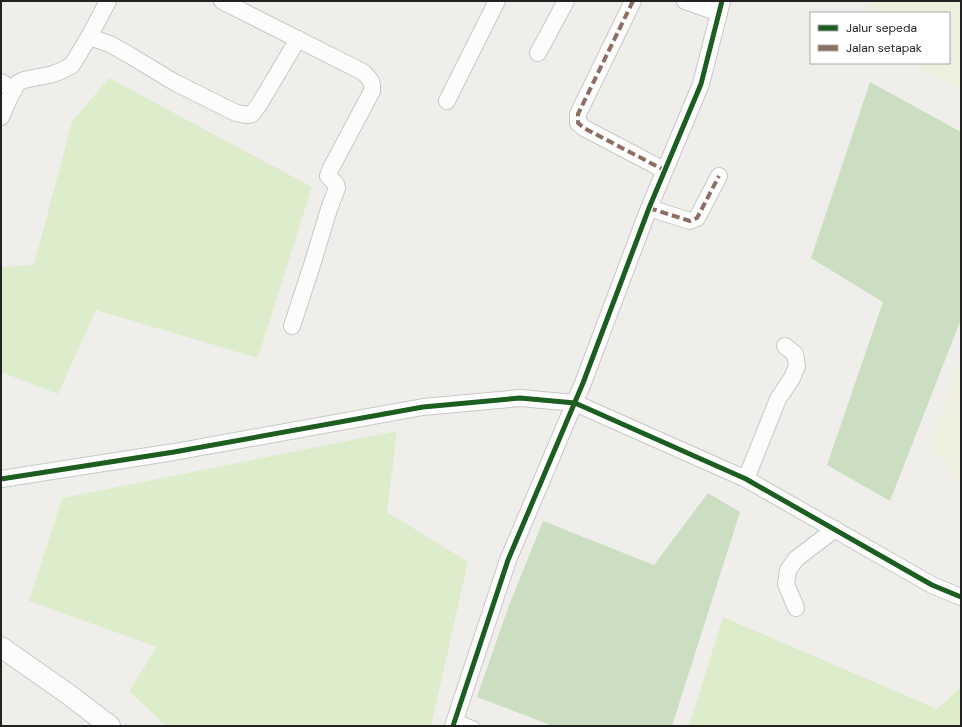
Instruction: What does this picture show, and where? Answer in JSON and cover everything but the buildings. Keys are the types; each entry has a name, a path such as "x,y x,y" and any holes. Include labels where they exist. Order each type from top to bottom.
{"street":[{"path":"1,117 7,86 17,84 24,80 53,74 72,65 108,1"},
{"path":"222,1 363,72 372,84 372,91 328,176 336,184 337,188 292,326"},
{"path":"447,101 497,1"},
{"path":"538,53 566,1"},
{"path":"633,1 578,114 578,123 584,128 664,170"},
{"path":"454,722 508,560 575,403 664,170 701,84 720,7 686,1"},
{"path":"89,37 110,44 174,82 236,112 248,115 252,114 260,103 298,39"},
{"path":"649,208 690,220 698,218 719,176"},
{"path":"746,479 778,399 792,378 797,366 795,354 785,346"},
{"path":"1,480 174,452 423,407 520,398 575,403 746,479 932,585 961,597"},
{"path":"796,608 786,584 788,570 796,559 835,529"},
{"path":"1,647 68,694 110,726"}],"lane":[{"path":"454,722 475,726"}],"green space":[{"path":"865,1 961,1 961,92 914,64 950,64 950,12 871,12"},
{"path":"109,78 312,187 258,358 96,310 58,394 1,372 1,267 34,265 72,122"},
{"path":"870,82 961,132 961,319 890,501 827,465 883,302 811,258"},
{"path":"961,357 961,483 930,446"},
{"path":"397,431 387,512 468,562 431,726 166,726 129,691 157,647 29,601 62,498"},
{"path":"708,493 740,512 672,726 553,726 477,697 508,608 543,521 654,565"},
{"path":"723,617 937,709 961,687 961,726 689,726"}],"marked path":[{"path":"633,1 578,114 578,123 584,128 664,170"},
{"path":"649,208 690,221 697,218 719,176"}],"cycle path":[{"path":"453,726 508,560 583,383 649,208 701,84 722,1"},
{"path":"1,479 174,452 423,407 520,398 575,403 746,479 932,585 961,597"}]}
